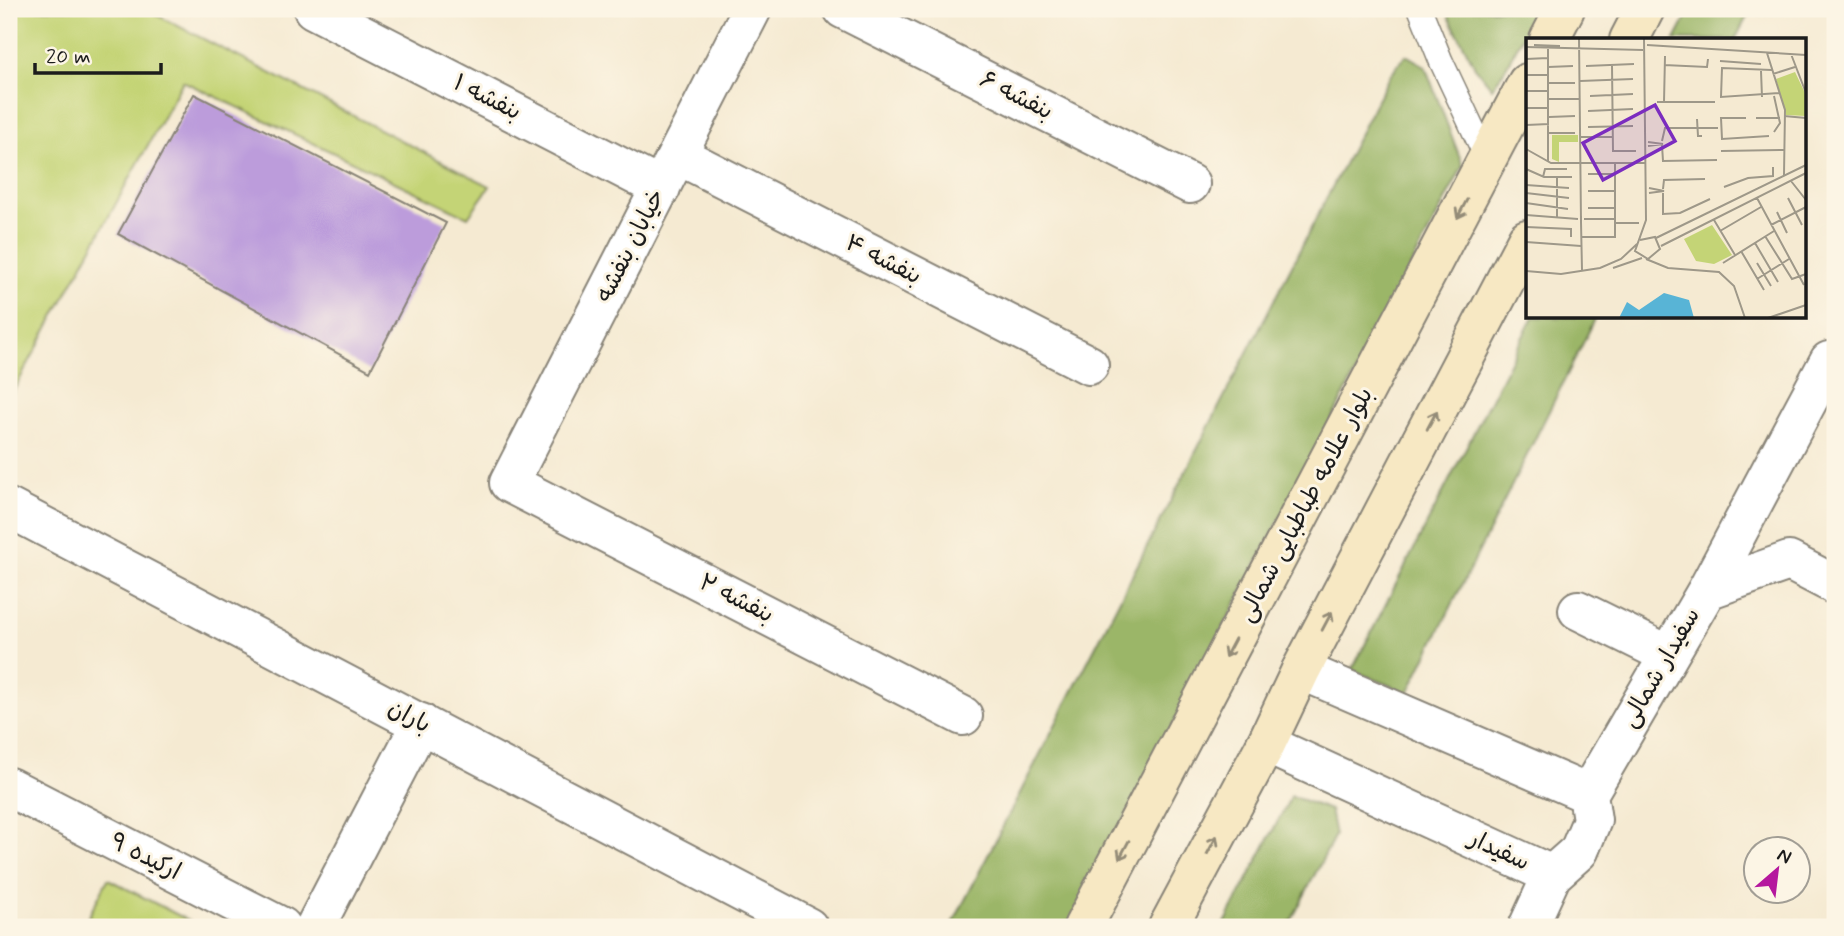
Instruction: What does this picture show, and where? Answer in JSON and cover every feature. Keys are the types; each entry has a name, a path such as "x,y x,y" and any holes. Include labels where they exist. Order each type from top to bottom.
{"main road":[{"path":"1550,38 1565,9"},
{"path":"1630,38 1644,9"},
{"name":"بلوار علامه طباطبایی شمالی","path":"1083,927 1526,85"},
{"path":"1168,927 1266,744 1301,670 1526,241"}],"street":[{"name":"بنفشه ۱","path":"313,9 670,172"},
{"name":"خیابان بنفشه","path":"509,483 752,9"},
{"name":"بنفشه ۶","path":"843,9 1190,184"},
{"name":"بنفشه ۴","path":"670,172 1089,365"},
{"path":"1707,590 1829,361"},
{"name":"بنفشه ۲","path":"509,483 963,716"},
{"name":"باران","path":"9,508 808,927"},
{"name":"سفیدار شمالی","path":"1588,794 1707,590 1789,561 1835,585"},
{"path":"1578,610 1669,655"},
{"path":"1301,670 1588,794"},
{"path":"315,927 421,723"},
{"name":"سفیدار","path":"1266,744 1552,875 1579,851 1592,820 1588,794"},
{"name":"ارکیده ۹","path":"9,787 282,927"},
{"path":"1528,927 1552,875"}],"lane":[{"path":"1420,9 1488,161"}],"green space":[{"path":"21,9 145,9 490,186 468,217 183,81 9,399 9,31"},
{"path":"1449,9 1537,9 1492,88 1475,67 1449,17"},
{"path":"1691,9 1751,9 1736,38 1676,38"},
{"path":"1406,55 1425,66 1463,166 1068,927 951,927 1390,75"},
{"path":"1532,318 1596,318 1408,693 1352,670"},
{"path":"1291,796 1330,810 1335,835 1288,927 1223,927"},
{"path":"108,879 201,927 83,927"}],"building":[{"path":"194,94 446,223 370,371 118,234"}]}
